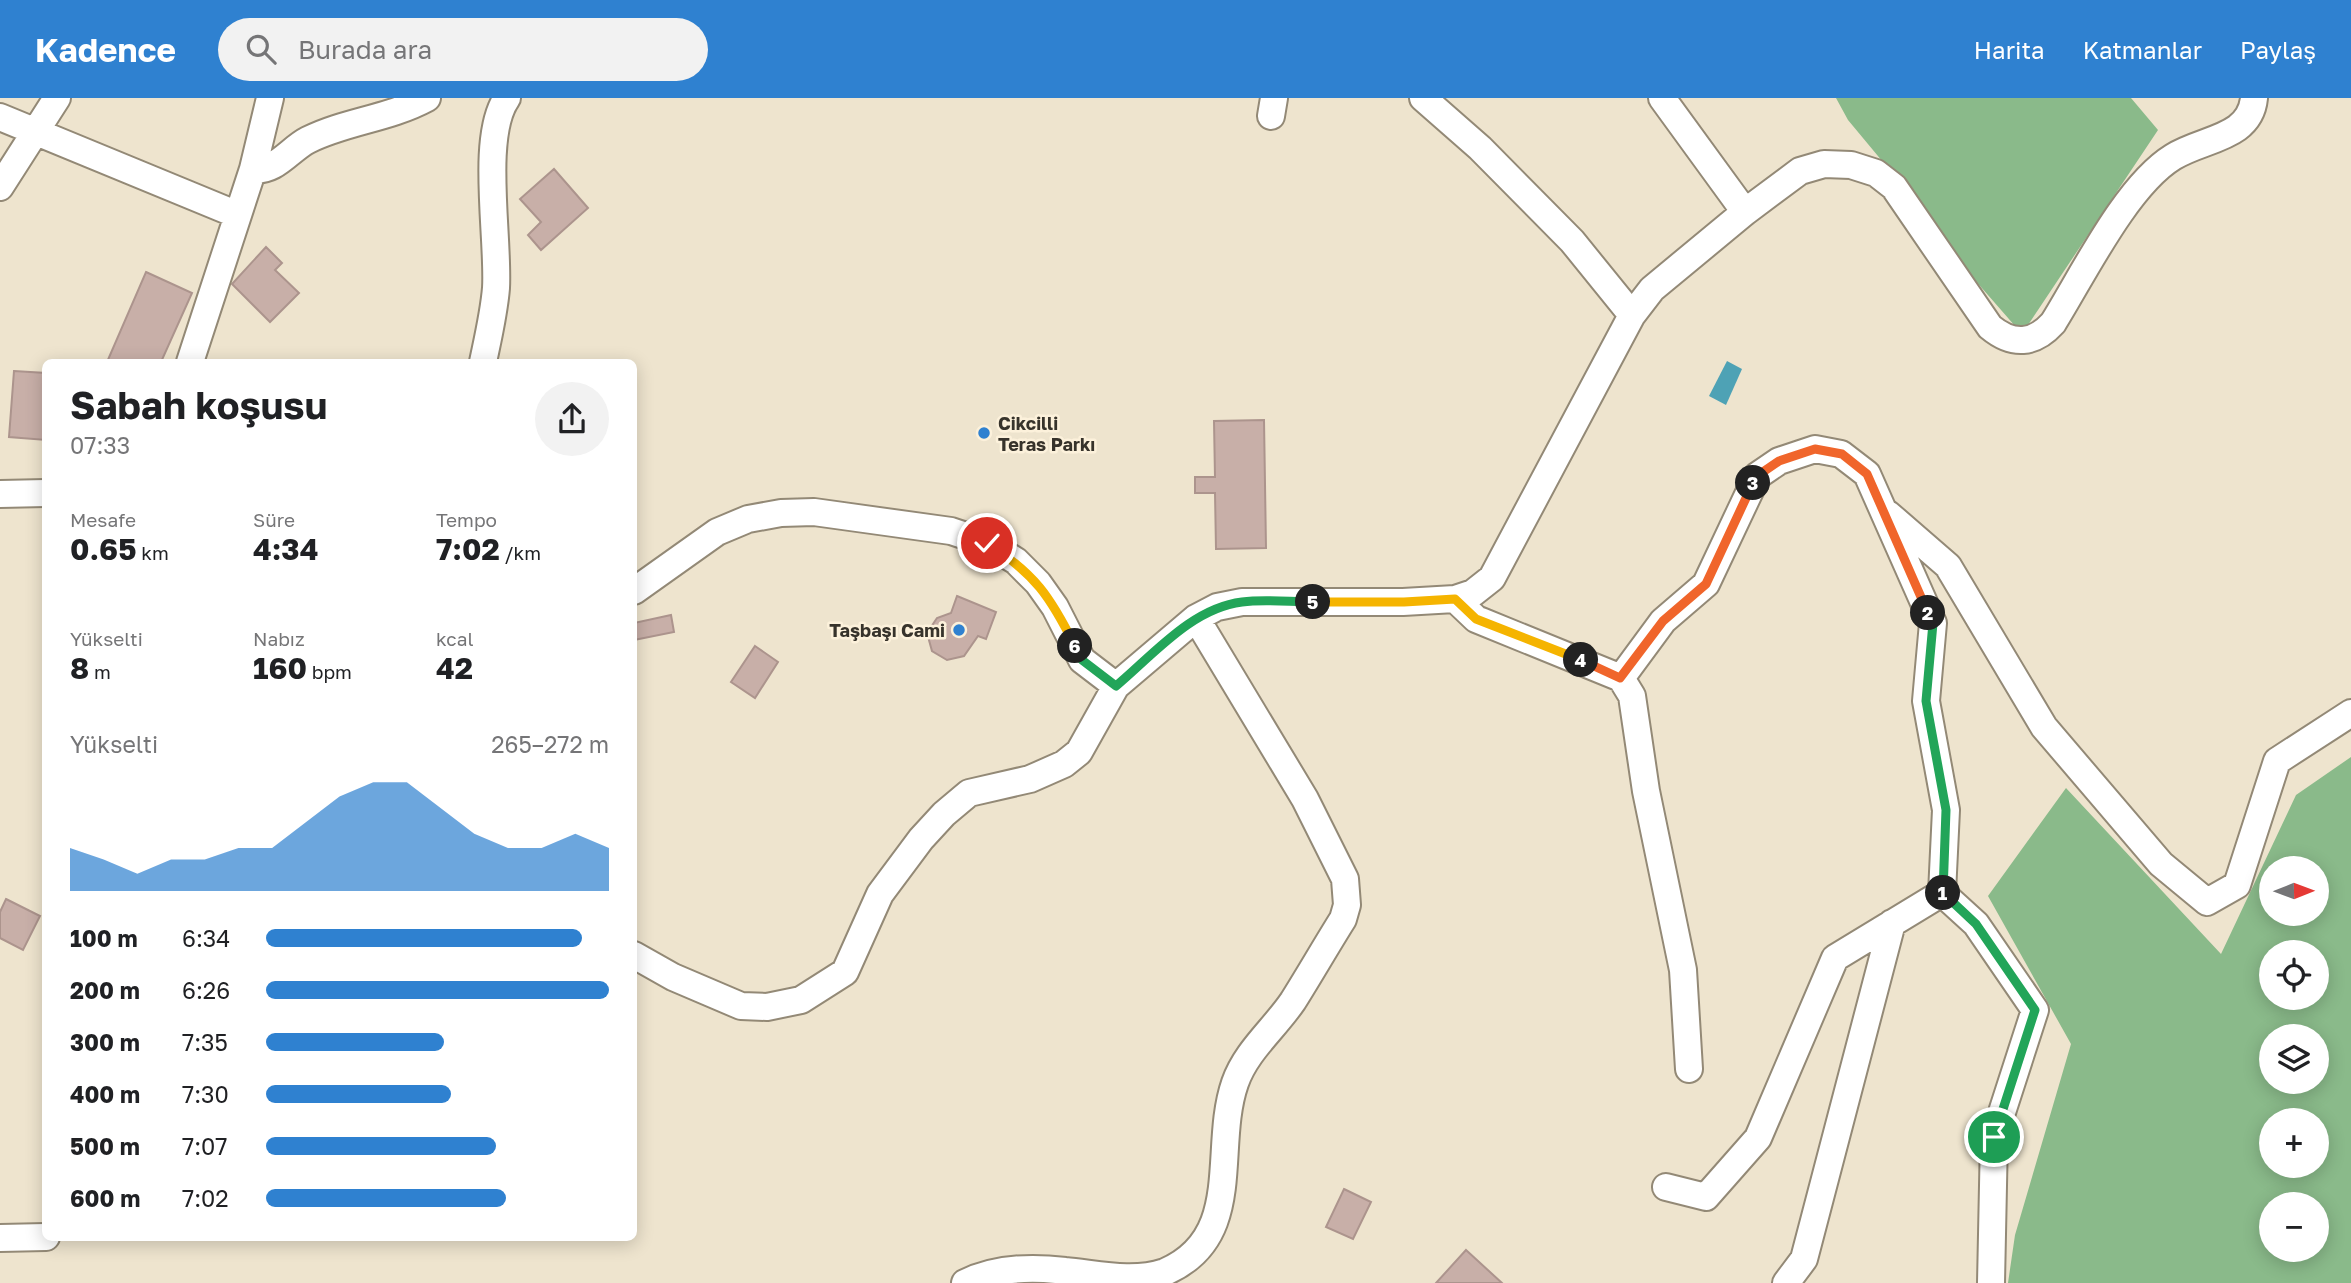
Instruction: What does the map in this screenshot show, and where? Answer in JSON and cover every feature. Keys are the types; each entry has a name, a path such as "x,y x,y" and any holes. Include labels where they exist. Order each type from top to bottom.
{"street":[{"path":"0,187 57,98"},
{"path":"191,359 253,169 270,98"},
{"path":"253,169 267,169 300,144 316,136 395,114 427,98"},
{"path":"484,359 496,289 491,145 496,121 507,98"},
{"path":"1423,98 1479,148 1563,232 1632,316"},
{"path":"1662,98 1745,212"},
{"path":"637,957 673,977 741,1006 766,1007 801,1000 845,972 880,894 921,839 944,814 969,793 1030,779 1065,764 1079,752 1116,686 1196,618 1217,607 1242,602 1404,602 1455,599 1473,593 1492,578 1632,316 1652,289 1745,212 1800,172 1824,164 1851,165 1875,173 1894,187 1990,327 2002,337 2014,341 2029,340 2043,334 2053,323 2131,197 2152,172 2172,157 2196,145 2239,129 2253,112 2255,98"},
{"path":"0,117 238,215"},
{"path":"202,330 208,359"},
{"path":"1620,678 1663,621 1706,584 1757,476 1779,461 1815,449 1842,454 1867,474 1933,623 1926,701 1946,810 1942,892 1976,924 2035,1010 1994,1137 1991,1283"},
{"path":"0,494 42,493"},
{"path":"1882,508 1948,566 2044,727 2161,864 2207,902 2237,885 2277,761 2351,713"},
{"path":"637,589 717,532 748,519 780,513 814,512 951,531 987,543 1016,561 1038,583 1055,607 1082,660 1116,686"},
{"path":"1455,599 1476,619 1620,678 1632,696 1646,791 1683,970 1689,1069"},
{"path":"965,1283 1000,1272 1031,1269 1142,1279 1164,1273 1184,1262 1203,1243 1217,1218 1223,1186 1229,1110 1234,1086 1243,1064 1292,1002 1343,919 1347,905 1345,879 1305,799 1196,618"},
{"path":"1666,1186 1706,1197 1758,1138 1835,958 1942,892"},
{"path":"1786,1283 1804,1259 1892,923"},
{"path":"0,1238 42,1237"}],"green space":[{"path":"1836,98 2131,98 2158,130 2022,334 1967,271 1927,215 1848,120"},
{"path":"2351,757 2351,1283 2008,1283 2015,1235 2071,1044 1988,896 2066,788 2221,954 2259,873 2259,926 2329,926 2329,856 2267,856 2296,795"}],"water":[{"path":"1727,361 1742,369 1726,405 1709,396"}],"building":[{"path":"554,169 588,208 541,250 528,235 541,222 520,199"},
{"path":"266,247 282,263 275,270 299,293 270,322 232,284"},
{"path":"146,272 192,293 162,359 108,359"},
{"path":"14,371 42,373 42,440 9,437"},
{"path":"1264,420 1266,548 1216,549 1215,493 1195,493 1195,477 1215,477 1214,421"},
{"name":"Taşbaşı Cami","path":"957,596 996,612 986,639 978,636 964,656 947,660 932,651 927,633 937,618 951,613"},
{"path":"671,615 674,632 637,639 637,622"},
{"path":"755,646 778,662 755,698 731,682"},
{"path":"6,899 40,916 23,950 0,938 0,912"},
{"path":"1344,1189 1371,1202 1353,1239 1326,1227"},
{"path":"1466,1250 1502,1283 1436,1283"}],"place":[{"name":"Cikcilli Teras Parkı","path":"984,433"},
{"name":"Taşbaşı Cami","path":"959,630"}],"route":[{"path":"987,543 1016,561 1038,583 1055,607 1082,660 1116,686 1196,618 1217,607 1242,602 1404,602 1455,599 1476,619 1620,678 1663,621 1706,584 1757,476 1779,461 1815,449 1842,454 1867,474 1933,623 1926,701 1946,810 1942,892 1976,924 2035,1010 1994,1137"}]}
